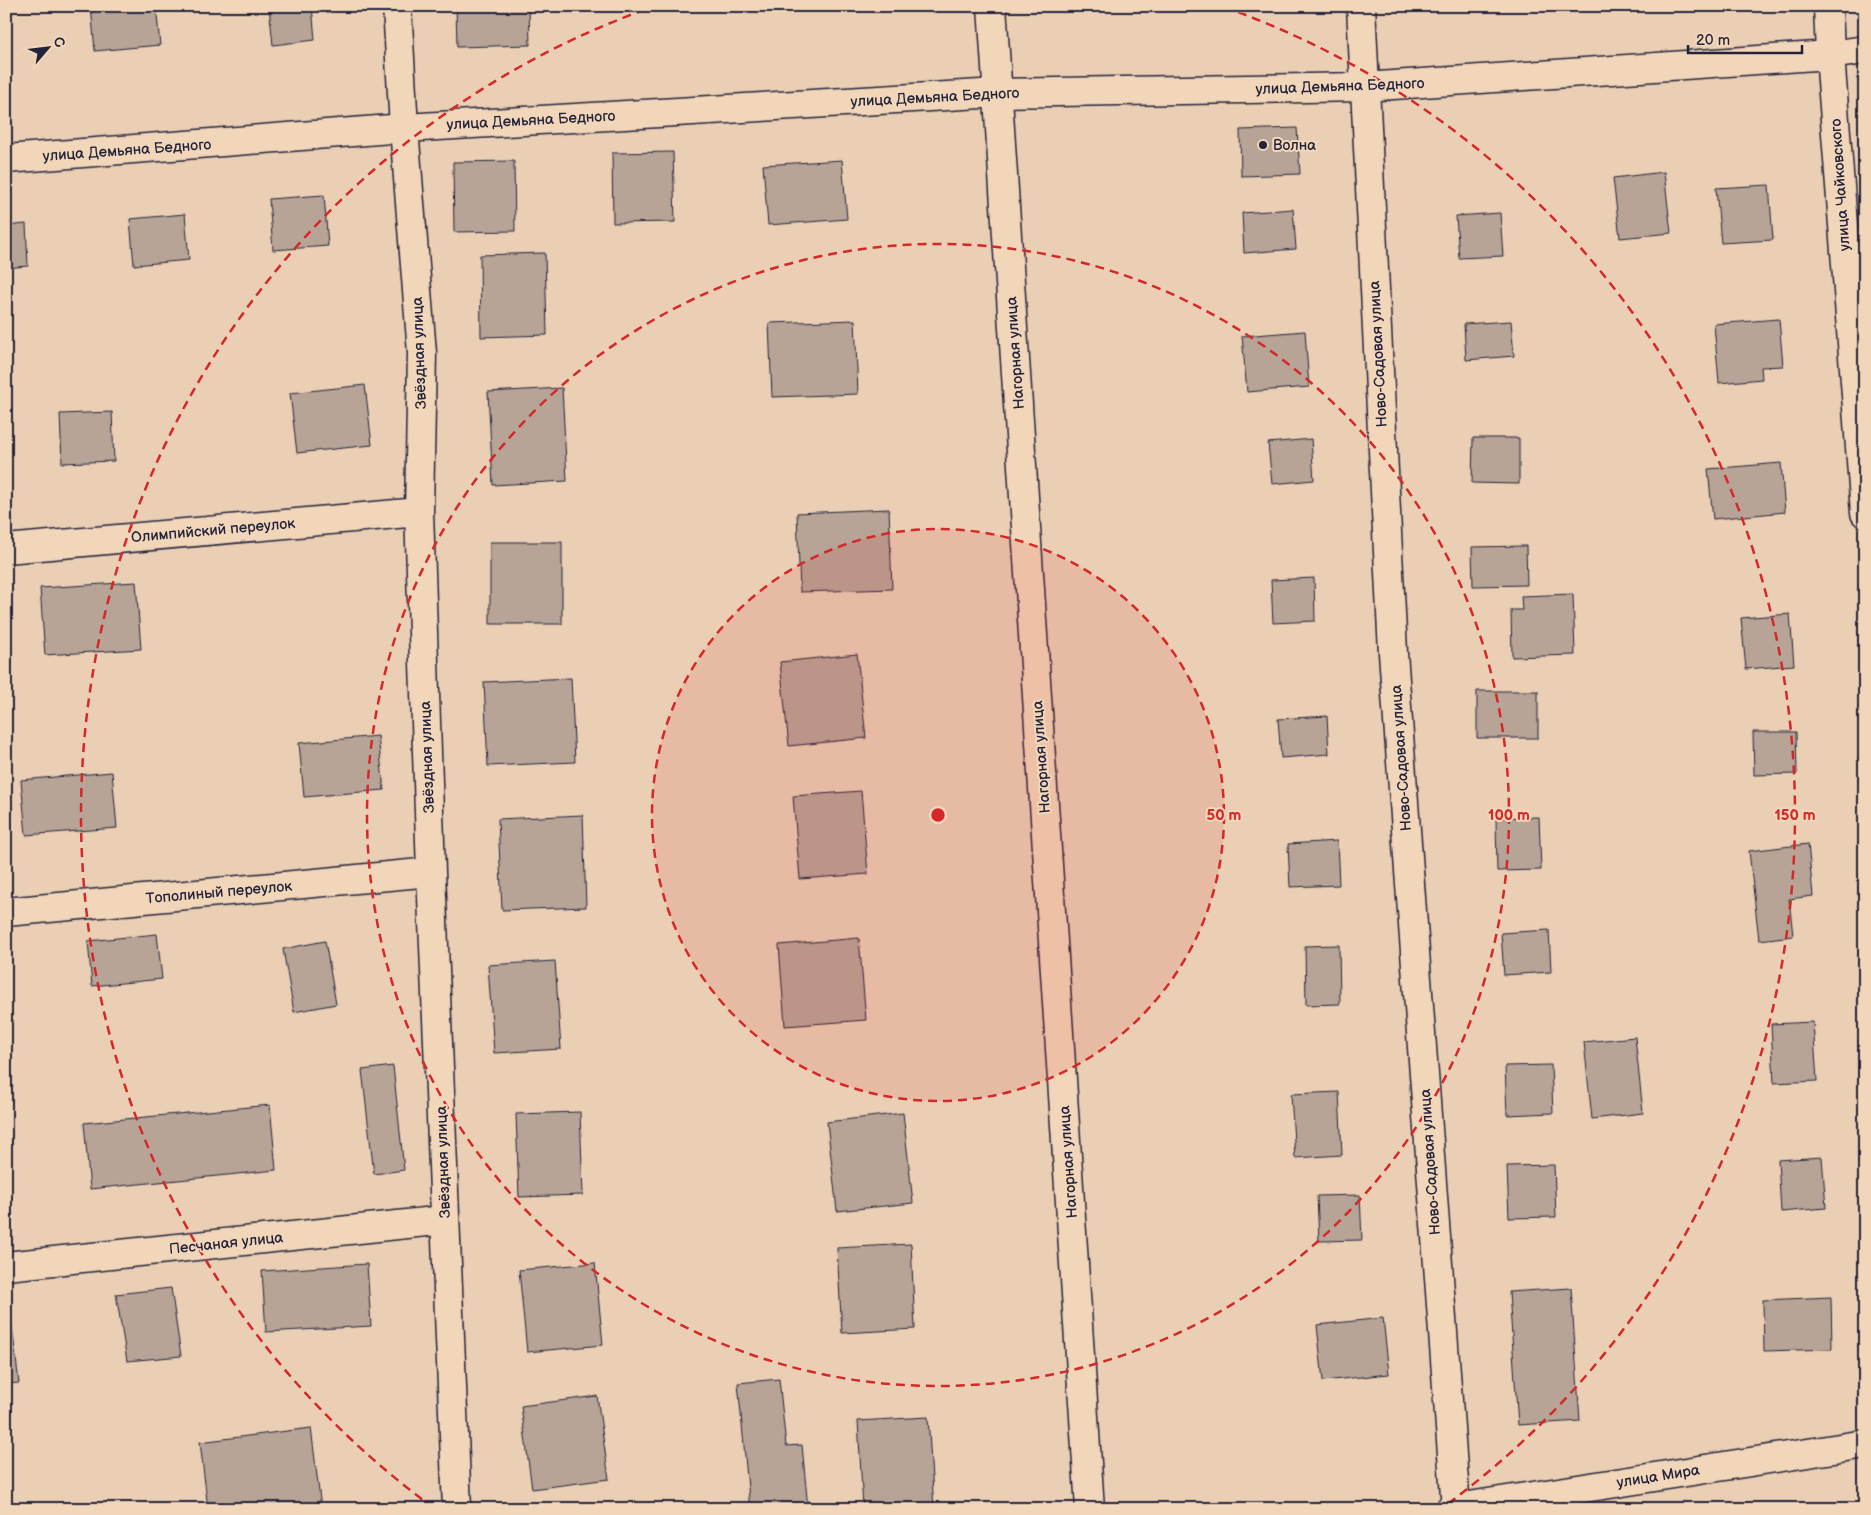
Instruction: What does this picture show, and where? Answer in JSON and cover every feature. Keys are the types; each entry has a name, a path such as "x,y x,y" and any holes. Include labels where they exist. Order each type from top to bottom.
{"street":[{"name":"Звёздная улица","path":"397,6 404,128 422,353 419,512 431,872 457,1509"},
{"name":"Нагорная улица","path":"992,6 1090,1509"},
{"name":"Ново-Садовая улица","path":"1361,6 1394,653 1454,1508"},
{"name":"улица Чайковского","path":"1828,6 1830,55 1865,513"},
{"name":"улица Демьяна Бедного","path":"6,159 404,128 998,93 1364,87 1830,55 1865,50"},
{"name":"Олимпийский переулок","path":"6,549 419,512"},
{"name":"Тополиный переулок","path":"6,912 431,872"},
{"name":"Песчаная улица","path":"6,1266 445,1220"},
{"name":"улица Мира","path":"1454,1508 1865,1444"}],"building":[{"path":"91,6 156,6 160,45 95,51"},
{"path":"269,6 312,6 315,40 273,45"},
{"path":"456,6 529,6 530,45 457,47"},
{"path":"1297,128 1300,174 1241,176 1240,130"},
{"path":"673,152 675,222 613,223 612,153"},
{"path":"842,160 847,219 768,225 763,165"},
{"path":"514,161 515,231 454,232 453,162"},
{"path":"1664,172 1671,233 1620,238 1613,178"},
{"path":"1769,185 1773,240 1721,243 1716,188"},
{"path":"324,195 328,246 273,250 269,199"},
{"path":"1293,209 1296,249 1244,253 1242,213"},
{"path":"1500,213 1503,256 1459,258 1456,216"},
{"path":"185,214 189,260 134,265 130,219"},
{"path":"26,224 28,266 6,268 6,226"},
{"path":"545,253 547,335 481,337 480,255"},
{"path":"1779,319 1783,366 1761,367 1762,379 1719,383 1714,324"},
{"path":"855,320 858,394 772,397 769,323"},
{"path":"1511,321 1514,356 1466,360 1464,324"},
{"path":"1305,331 1309,387 1247,392 1242,336"},
{"path":"365,385 372,445 297,453 290,393"},
{"path":"562,388 567,481 493,485 488,392"},
{"path":"112,412 114,461 62,463 60,414"},
{"path":"1473,438 1519,438 1519,484 1472,483"},
{"path":"1311,439 1314,480 1272,484 1268,443"},
{"path":"1781,463 1785,512 1713,519 1708,469"},
{"path":"889,509 892,589 800,592 797,513"},
{"path":"490,542 562,542 562,624 490,624"},
{"path":"1526,546 1527,585 1473,586 1472,547"},
{"path":"1314,578 1315,621 1273,623 1271,580"},
{"path":"136,582 141,649 45,655 40,588"},
{"path":"1573,594 1575,655 1512,657 1511,610 1522,610 1521,596"},
{"path":"1790,614 1794,665 1746,669 1741,618"},
{"path":"857,654 866,738 789,746 780,662"},
{"path":"571,678 575,762 488,766 484,682"},
{"path":"1477,691 1538,691 1538,738 1477,738"},
{"path":"1327,716 1329,754 1281,758 1278,719"},
{"path":"1753,732 1796,732 1797,774 1754,775"},
{"path":"378,736 384,790 304,797 299,743"},
{"path":"112,772 117,828 26,835 21,780"},
{"path":"861,791 868,874 800,879 793,796"},
{"path":"583,815 586,907 502,910 498,819"},
{"path":"1539,817 1541,870 1497,871 1496,818"},
{"path":"1337,841 1339,885 1290,887 1288,844"},
{"path":"1808,844 1813,896 1789,899 1793,936 1759,940 1749,851"},
{"path":"1549,930 1551,972 1504,975 1501,933"},
{"path":"157,934 162,979 92,986 88,941"},
{"path":"859,938 866,1020 785,1026 779,945"},
{"path":"325,941 336,1004 294,1012 283,949"},
{"path":"1339,945 1340,1004 1306,1005 1305,946"},
{"path":"555,961 561,1049 494,1053 488,965"},
{"path":"1813,1022 1817,1081 1774,1083 1771,1024"},
{"path":"1635,1037 1643,1113 1592,1119 1584,1042"},
{"path":"1551,1065 1553,1113 1507,1115 1505,1066"},
{"path":"393,1066 404,1170 374,1174 362,1070"},
{"path":"1339,1092 1342,1155 1295,1158 1291,1094"},
{"path":"270,1105 276,1170 90,1189 84,1123"},
{"path":"580,1112 583,1195 519,1197 516,1114"},
{"path":"903,1113 913,1203 837,1211 827,1122"},
{"path":"1822,1157 1826,1208 1781,1212 1778,1160"},
{"path":"1554,1165 1556,1217 1509,1218 1507,1166"},
{"path":"1360,1195 1362,1240 1319,1241 1317,1196"},
{"path":"911,1244 915,1329 842,1333 837,1248"},
{"path":"595,1263 603,1345 527,1352 519,1270"},
{"path":"367,1264 371,1326 266,1332 262,1271"},
{"path":"171,1288 181,1356 127,1361 116,1294"},
{"path":"1571,1288 1580,1421 1518,1425 1509,1292"},
{"path":"1831,1297 1832,1349 1764,1351 1763,1300"},
{"path":"11,1318 19,1383 6,1384 6,1319"},
{"path":"1383,1318 1389,1374 1323,1381 1317,1325"},
{"path":"779,1379 786,1446 802,1445 808,1509 750,1509 738,1383"},
{"path":"597,1396 609,1479 532,1489 521,1406"},
{"path":"928,1417 934,1509 863,1509 858,1421"},
{"path":"311,1428 321,1508 208,1509 200,1442"}],"place":[{"name":"Волна","path":"1263,145"}]}
